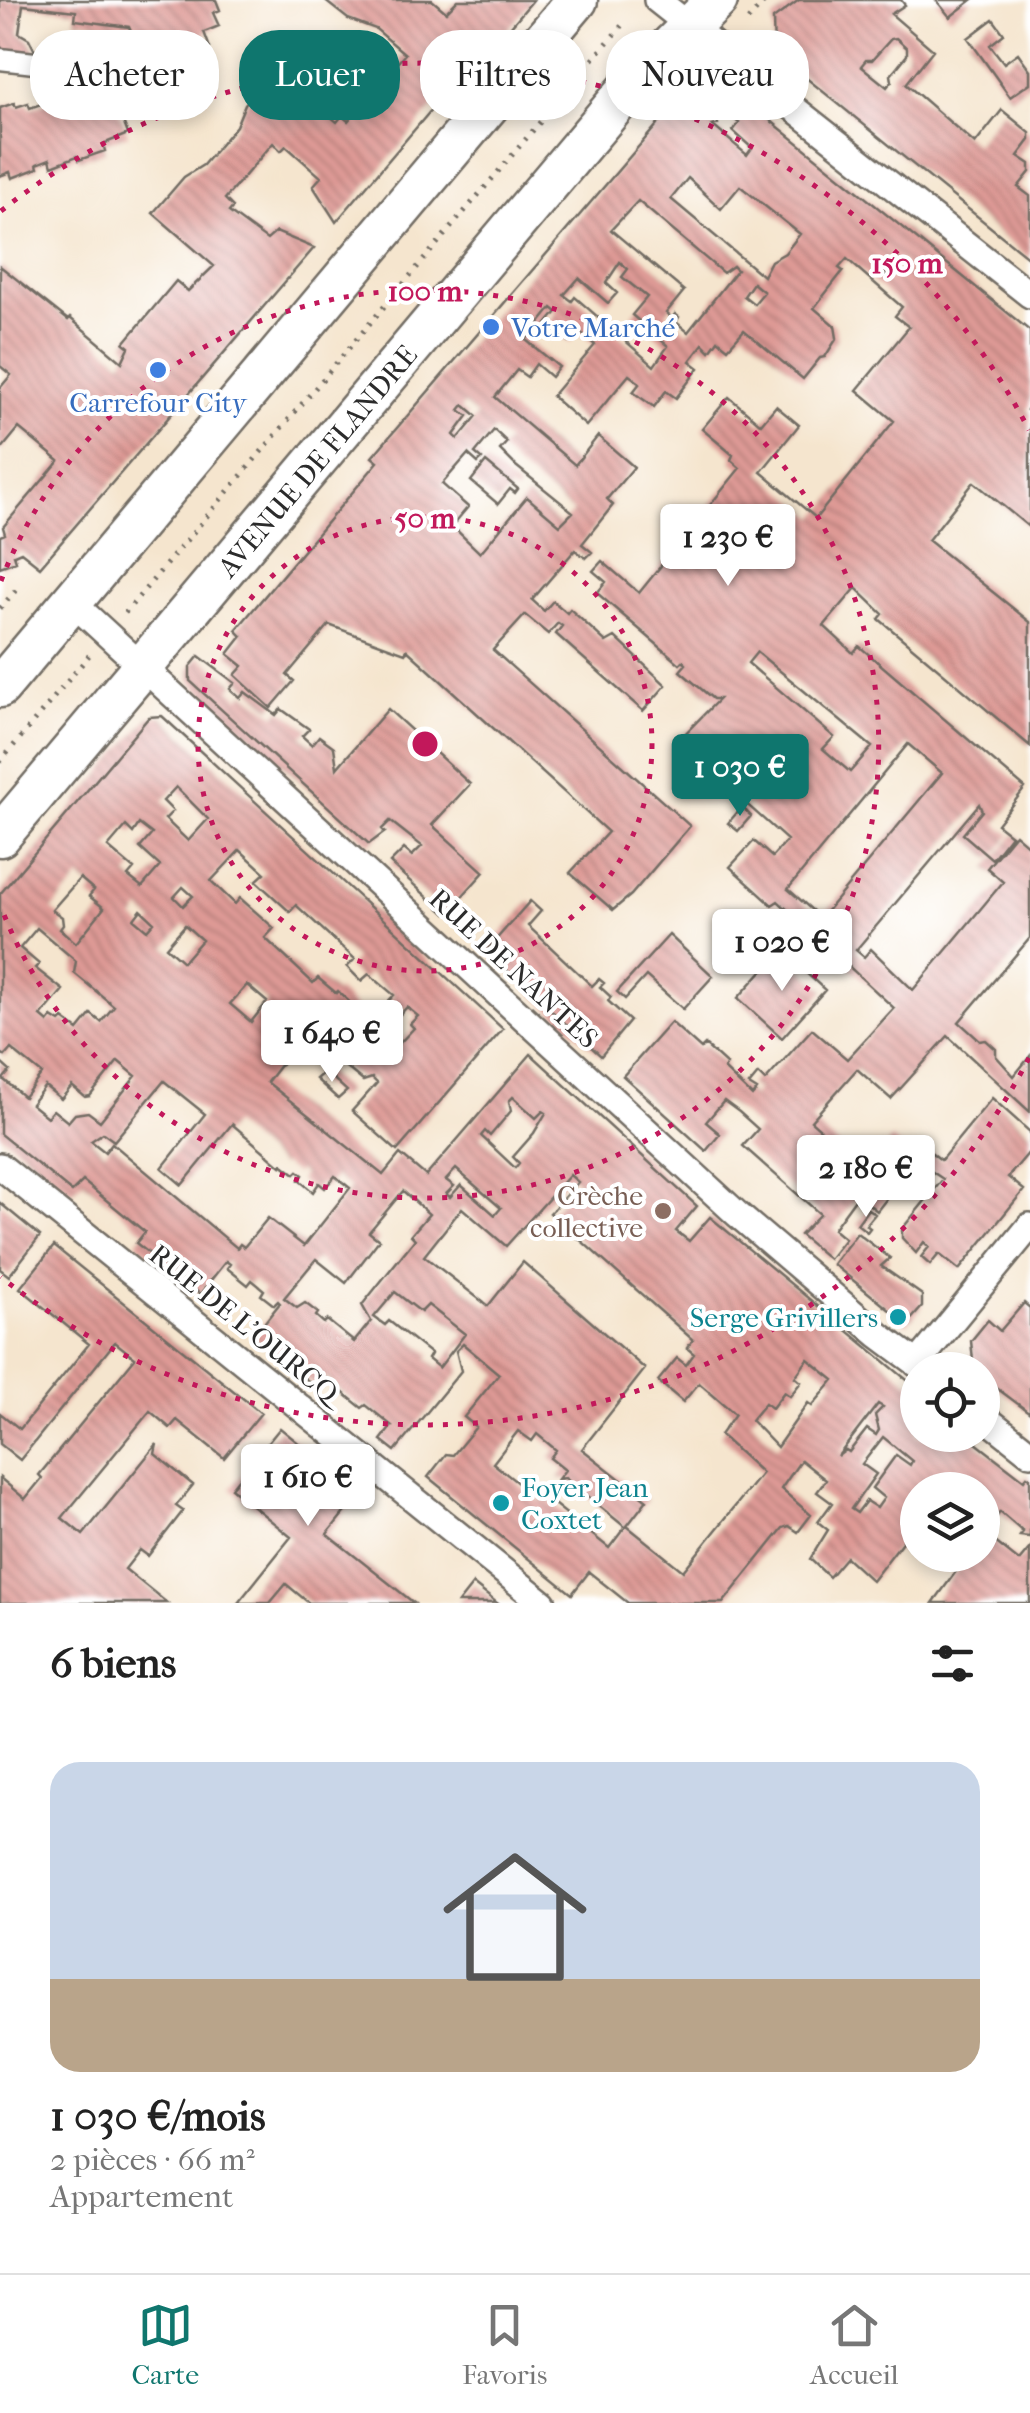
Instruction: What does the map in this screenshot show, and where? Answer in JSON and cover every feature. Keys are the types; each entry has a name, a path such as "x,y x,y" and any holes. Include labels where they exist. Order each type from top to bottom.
{"main road":[{"path":"0,687 576,0"},
{"name":"AVENUE DE FLANDRE","path":"0,836 637,79 703,12"}],"street":[{"path":"657,0 703,12 1030,294"},
{"path":"0,59 30,62"},
{"name":"RUE DE NANTES","path":"71,601 738,1214 904,1352"},
{"name":"RUE DE L'OURCQ","path":"0,1166 543,1603"},
{"path":"933,1352 1030,1226"},
{"path":"1000,1429 1030,1453"}],"path":[{"path":"116,623 623,24"},
{"path":"0,608 18,588"},
{"path":"0,762 96,647"}],"building":[{"path":"0,0 216,0 220,10 213,13 219,26 209,30 130,30 75,20 76,11 23,5 19,33 30,41 30,58 0,55"},
{"path":"324,0 432,0 446,12 458,0 533,0 508,30 420,30 423,120 336,222 313,186 321,177 286,146 281,151 273,143 225,199 233,207 229,212 267,240 276,232 314,248 40,567 21,552 14,555 16,561 0,567 3,527 59,461 19,428 0,451 0,388 11,375 0,366 0,266 122,362 129,347 124,343 176,281 188,291 214,266 153,213 184,177 203,165 239,119 400,120 400,60 405,54 400,50 400,30 377,30 348,19"},
{"path":"799,0 901,0 905,5 891,14 933,50 906,84 975,144 1002,110 1030,133 1030,140 1018,156 1030,164 1030,172 1018,187 1030,196 1030,259 809,80 809,30 773,30 773,19","holes":["896,38 907,48 907,55 887,87 861,66 891,39"]},
{"path":"936,0 972,0 950,17"},
{"path":"993,19 1004,34 990,45 1004,63 1018,53 1030,70 1030,83 1010,97 968,38"},
{"path":"28,103 30,120 122,120 128,134 103,144 105,151 79,160 77,156 52,166 50,159 12,178 10,172 0,176 0,108"},
{"path":"661,120 717,120 713,126 747,155 752,148 733,131 739,123 735,120 770,120 1030,331 1030,528 974,482 928,540 1030,622 1030,746 879,619 883,614 856,588 824,626 853,653 859,646 1025,788 997,824 1011,835 992,859 963,834 982,811 979,804 856,950 864,957 871,949 913,990 1003,882 987,868 1015,834 1030,847 1030,938 959,1022 996,1049 996,1056 1014,1076 1030,1056 1030,1112 948,1036 891,1099 857,1069 811,1121 864,1168 876,1156 902,1179 877,1211 859,1196 855,1199 833,1229 845,1239 829,1259 800,1235 820,1214 743,1146 758,1129 739,1112 724,1101 706,1122 720,1134 706,1151 623,1076 671,1022 701,1049 705,1045 727,1065 724,1069 752,1096 757,1090 749,1085 758,1074 765,1081 812,1029 847,1059 894,1008 778,901 772,905 730,867 754,841 772,857 787,840 677,742 719,699 713,699 680,671 686,664 683,661 680,664 597,593 606,582 593,571 602,561 639,593 740,468 731,460 733,455 702,429 729,397 761,424 776,406 799,425 761,472 816,518 894,421 857,390 909,327 895,316 902,307 847,259 839,268 843,271 814,308 835,326 837,338 803,379 744,330 728,348 718,340 710,351 703,344 690,361 699,368 676,398 666,391 654,407 633,392 640,383 629,375 586,426 552,396 595,345 579,331 570,342 547,324 557,312 552,308 526,340 559,367 551,377 536,364 527,377 517,370 495,397 575,465 598,436 634,467 607,499 613,505 582,544 592,552 586,558 575,550 532,600 544,611 553,601 567,613 570,609 606,642 615,637 666,685 643,711 556,634 562,626 558,623 548,634 525,615 493,650 690,826 631,895 613,910 570,873 608,832 407,650 405,653 329,625 287,675 294,681 271,708 235,675 243,666 228,654 242,636 236,630 378,462 372,457","holes":["688,178 721,209 740,186 800,234 785,253 771,261 763,276 671,199","638,201 723,273 733,266 737,270 688,332 676,322 679,317 675,314 672,318 666,313 684,291 611,230","899,260 904,264 892,280 875,266 879,261 890,270","620,262 628,269 622,277 647,297 632,315 668,346 654,366 575,297 572,301 564,295 579,278 608,303 617,293 606,283","753,283 764,292 754,304 744,296","464,405 477,416 458,439 454,435 468,416 460,410","494,430 507,442 500,450 573,512 560,525 527,497 480,553 452,526 468,507 442,484 468,454 478,463 482,459 475,453","757,652 872,747 850,772 823,749 834,737 748,663","908,744 942,773 821,918 788,889"]},
{"path":"486,462 518,489 515,493 510,489 498,504 471,481"},
{"path":"199,656 235,683 230,689 240,698 245,692 276,715 281,709 309,729 302,736 312,745 319,736 334,747 337,768 388,709 470,784 432,825 484,872 446,914 390,863 404,849 412,856 422,846 390,821 382,829 385,832 369,844 190,681 190,667"},
{"path":"162,716 503,1029 397,1151 352,1111 377,1083 372,1078 363,1081 336,1059 308,1032 308,1024 303,1020 281,1048 288,1055 267,1082 383,1175 400,1154 426,1176 531,1054 697,1206 676,1231 689,1241 710,1217 900,1374 900,1451 883,1437 862,1464 876,1474 851,1509 857,1513 866,1501 877,1508 884,1498 872,1488 896,1455 910,1465 912,1461 901,1452 988,1452 1024,1480 1030,1478 1030,1537 1020,1536 1023,1532 1000,1512 1000,1472 900,1472 900,1544 872,1581 846,1557 829,1577 810,1559 828,1530 818,1522 832,1503 817,1492 826,1480 801,1460 781,1489 811,1515 798,1532 789,1526 783,1528 723,1603 628,1603 589,1572 572,1594 428,1477 476,1427 464,1417 499,1374 463,1344 456,1351 461,1371 395,1451 381,1440 392,1426 366,1405 362,1408 325,1378 317,1388 253,1337 280,1303 274,1305 261,1295 264,1290 252,1280 248,1285 227,1268 230,1264 226,1261 200,1294 136,1243 145,1232 83,1181 72,1192 0,1134 0,1062 10,1071 3,1079 24,1097 42,1074 11,1049 5,1056 0,1052 0,894 149,717","holes":["176,787 208,819 188,841 165,819 173,811 163,801","139,824 152,834 140,848 160,866 142,887 128,876 134,869 108,847 126,826 133,833","240,850 265,873 256,881 290,912 296,905 355,959 347,967 361,981 369,974 394,995 378,1012 394,1021 407,1007 418,1016 410,1024 414,1028 396,1047 338,991 318,978 313,983 265,938 274,928 240,898 235,904 211,881","80,878 94,890 89,896 104,908 76,943 60,929 62,917 52,910","183,887 193,896 183,906 174,897","141,910 154,922 147,930 134,919","185,925 202,940 183,962 166,947","37,928 76,961 74,973 114,1006 101,1022 91,1014 78,1030 63,1019 60,1022 52,1017 48,1022 41,1016 63,990 35,968 39,964 20,948","247,985 267,1002 251,1022 230,1004","118,1061 136,1076 100,1121 88,1112 75,1114 68,1122 53,1110 47,1117 31,1104 45,1086 61,1099 72,1086 85,1097 90,1096","164,1081 205,1114 162,1168 182,1185 232,1124 281,1166 303,1175 299,1180 313,1192 319,1183 325,1188 335,1176 350,1188 304,1246 268,1218 244,1247 240,1244 237,1248 112,1143 105,1152 91,1141 103,1133 114,1141","513,1097 536,1118 543,1111 546,1113 513,1157 519,1163 515,1168 481,1136 485,1131 490,1136 511,1111 509,1101","456,1169 501,1208 495,1215 461,1185 450,1197 446,1194 454,1186 446,1180","570,1175 578,1182 550,1213 693,1340 687,1348 694,1354 686,1365 677,1358 658,1381 683,1402 699,1383 735,1414 720,1435 762,1473 683,1571 627,1526 647,1500 582,1449 645,1369 523,1262 488,1306 424,1256 462,1208 506,1246","403,1191 429,1214 411,1235 415,1239 362,1305 371,1321 354,1342 327,1320 324,1323 305,1303 297,1308 284,1298 316,1259 346,1283 379,1240 369,1232","395,1292 421,1312 428,1305 465,1334 439,1368 428,1359 431,1354 389,1321 385,1325 374,1317","808,1359 834,1380 812,1406 808,1403 777,1447 751,1420 765,1403 772,1408 784,1392 790,1396 801,1382 795,1377","878,1404 883,1407 875,1415 879,1430 876,1435 867,1429 849,1452 838,1456","518,1431 532,1441 537,1434 556,1450 550,1458 565,1470 558,1479 565,1478 625,1527 609,1548 544,1496 540,1501 493,1463"]},
{"path":"742,807 751,816 738,831 728,823"},
{"path":"530,901 541,911 528,926 592,986 599,979 604,983 600,987 611,997 608,1001 630,1021 601,1056 486,951"},
{"path":"669,935 713,976 683,1009 646,976 625,999 617,992"},
{"path":"781,950 825,990 782,1038 738,998"},
{"path":"325,1071 347,1091 338,1099 316,1079"},
{"path":"992,1098 1030,1132 1030,1151 1008,1177 1024,1190 959,1270 939,1254 930,1265 921,1257 929,1247 924,1242 916,1253 902,1238 902,1229 943,1179 922,1165 932,1153 941,1160"},
{"path":"892,1139 916,1160 908,1171 896,1161 900,1156 887,1144"},
{"path":"0,1203 40,1236 9,1276 0,1269"},
{"path":"868,1209 875,1214 866,1225 870,1228 867,1232 857,1224"},
{"path":"857,1233 890,1258 881,1266 922,1295 922,1307 907,1324 833,1264"},
{"path":"54,1246 261,1413 224,1458 177,1420 170,1428 150,1411 62,1518 83,1535 157,1444 155,1454 193,1485 176,1506 183,1511 148,1556 140,1550 125,1569 167,1603 0,1603 0,1478 25,1499 42,1478 39,1475 135,1358 115,1342 20,1460 0,1444 0,1413 20,1429 89,1344 20,1288"},
{"path":"1024,1303 1030,1308 1030,1413 1000,1390 1000,1352 972,1352 971,1341 988,1320 1000,1331"},
{"path":"280,1428 360,1493 327,1534 414,1603 309,1603 286,1584 270,1603 238,1603 291,1537 231,1488","holes":["277,1468 284,1473 279,1479 280,1487 300,1497 312,1494 319,1501 308,1515 287,1497 282,1503 262,1487"]},
{"path":"1000,1546 1019,1561 1030,1548 1030,1603 933,1603 956,1572 1000,1572"},
{"path":"473,1584 497,1603 458,1603"}],"place":[{"name":"Votre Marché","path":"491,327"},
{"name":"Carrefour City","path":"158,370"},
{"name":"Crèche collective","path":"663,1211"},
{"name":"Serge Grivillers","path":"898,1317"},
{"name":"Foyer Jean Coxtet","path":"501,1503"}]}
